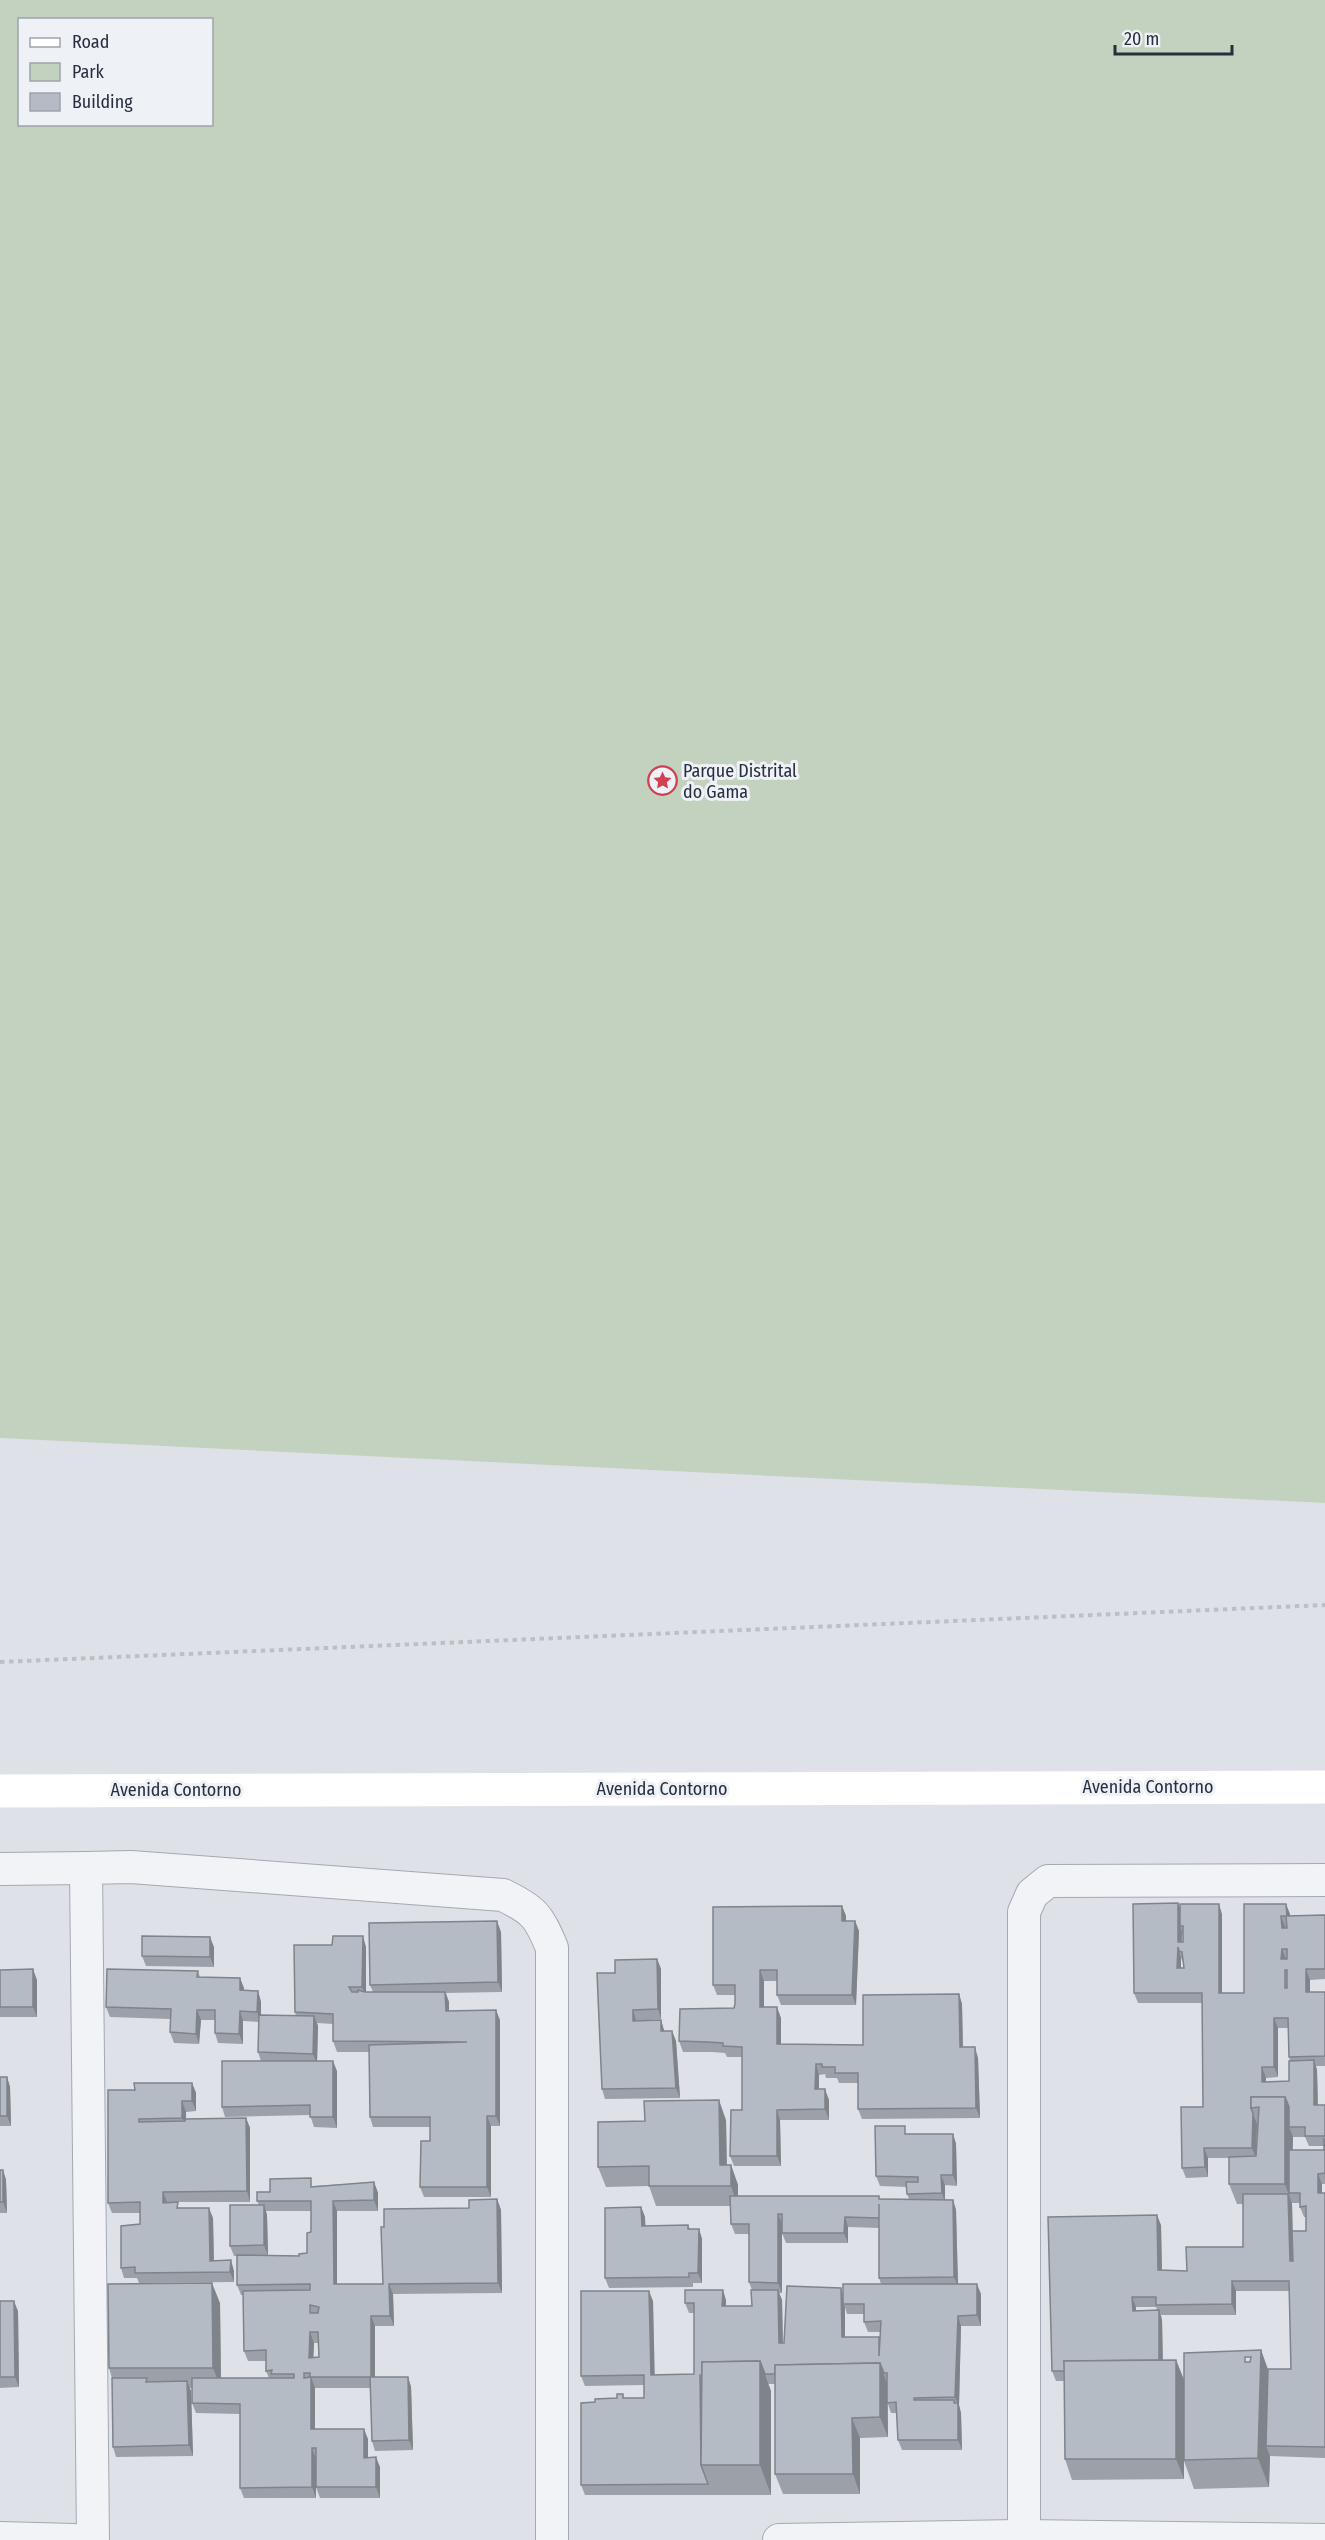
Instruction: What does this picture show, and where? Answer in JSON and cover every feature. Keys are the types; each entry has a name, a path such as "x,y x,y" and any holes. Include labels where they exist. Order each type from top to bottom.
{"main road":[{"name":"Avenida Contorno","path":"0,1791 1325,1787"}],"street":[{"path":"86,1868 93,2540"},
{"path":"0,1869 143,1868 503,1895 525,1906 541,1921 552,1948 552,2540"},
{"path":"1024,2536 1024,1912 1032,1894 1048,1881 1325,1880"},
{"path":"779,2540 1024,2536 1325,2540"},
{"path":"0,2538 74,2540"}],"path":[{"path":"0,1662 1325,1605"}],"green space":[{"name":"Parque Distrital do Gama","path":"0,0 1325,0 1325,1503 0,1438"}],"building":[{"path":"1178,1903 1178,1942 1183,1942 1180,1904 1219,1904 1219,1993 1244,1993 1244,1904 1286,1904 1287,1916 1325,1915 1325,1969 1306,1969 1306,1992 1325,1992 1325,2056 1289,2057 1288,2018 1274,2018 1274,2067 1262,2067 1262,2082 1289,2081 1289,2061 1314,2060 1314,2105 1325,2105 1325,2136 1305,2136 1305,2127 1289,2127 1289,2107 1285,2097 1251,2097 1252,2148 1204,2148 1205,2167 1182,2168 1181,2107 1203,2107 1202,1993 1134,1993 1133,1904","holes":["1281,1916 1286,1916 1287,1928 1282,1928","1178,1947 1182,1952 1184,1968 1177,1968","1282,1949 1287,1949 1287,1959 1281,1959","1285,1970 1287,1970 1287,1988 1285,1988"]},
{"path":"842,1906 842,1921 855,1921 852,1995 777,1995 777,1970 760,1970 760,2007 777,2007 777,2044 863,2045 863,1995 959,1994 960,2047 975,2047 976,2108 858,2109 858,2073 835,2073 835,2067 822,2067 822,2064 816,2064 815,2089 825,2089 825,2109 777,2110 777,2156 730,2156 731,2110 742,2110 742,2047 723,2046 723,2043 679,2041 680,2009 734,2008 735,1985 713,1985 713,1907"},
{"path":"497,1921 498,1982 370,1985 369,1923"},
{"path":"142,1936 210,1937 210,1957 142,1956"},
{"path":"333,1936 363,1936 362,1987 349,1987 352,1992 358,1992 358,1990 365,1992 445,1992 446,2011 496,2010 496,2116 487,2116 487,2187 420,2187 421,2141 430,2141 430,2117 370,2117 369,2045 467,2042 333,2041 333,2014 295,2012 294,1945 332,1945"},
{"path":"657,1959 658,2009 633,2010 633,2021 661,2020 661,2031 672,2031 676,2088 602,2089 597,1973 615,1973 615,1960"},
{"path":"33,1969 33,2007 0,2007 0,1970"},
{"path":"107,1969 198,1971 197,1977 240,1978 240,1990 258,1991 257,2012 240,2011 239,2034 215,2033 215,2010 197,2010 196,2034 170,2032 171,2009 106,2007"},
{"path":"259,2015 314,2016 313,2054 258,2052"},
{"path":"222,2061 333,2061 333,2117 310,2117 310,2105 222,2107"},
{"path":"0,2077 7,2077 7,2116 0,2116"},
{"path":"134,2083 192,2083 192,2101 182,2101 182,2118 139,2119 139,2122 246,2118 247,2191 163,2192 163,2203 178,2202 177,2208 209,2208 210,2261 231,2260 230,2272 135,2273 135,2267 121,2268 121,2226 140,2224 140,2202 108,2203 108,2090 135,2090"},
{"path":"1251,2097 1285,2097 1285,2184 1229,2184 1229,2157 1256,2156 1259,2107 1251,2108"},
{"path":"719,2100 720,2165 731,2165 731,2186 649,2186 649,2166 598,2167 598,2122 645,2121 644,2101"},
{"path":"875,2126 905,2126 905,2134 953,2134 953,2175 941,2175 942,2193 907,2194 906,2182 918,2182 918,2177 876,2176"},
{"path":"1324,2139 1325,2173 1318,2174 1318,2193 1325,2193 1325,2447 1266,2446 1268,2369 1291,2369 1289,2281 1232,2281 1232,2304 1156,2305 1156,2297 1132,2297 1133,2311 1159,2310 1159,2360 1064,2361 1065,2371 1052,2371 1048,2217 1157,2215 1158,2270 1187,2271 1186,2247 1243,2247 1243,2194 1288,2194 1290,2261 1293,2261 1292,2231 1306,2231 1306,2206 1300,2207 1300,2193 1289,2193 1289,2150 1324,2150"},
{"path":"0,2170 3,2170 3,2202 0,2202"},
{"path":"311,2178 311,2187 374,2182 374,2200 333,2201 334,2284 383,2284 381,2227 384,2227 384,2209 469,2208 469,2200 497,2199 498,2283 389,2284 390,2316 371,2316 371,2377 408,2377 409,2440 372,2441 370,2377 311,2377 311,2429 364,2429 364,2458 376,2457 376,2487 316,2487 316,2448 312,2448 312,2487 240,2488 240,2404 192,2403 192,2378 294,2378 294,2374 271,2374 272,2370 266,2371 266,2350 244,2351 243,2291 310,2290 310,2284 237,2285 237,2255 299,2256 299,2254 307,2253 307,2233 311,2232 311,2201 257,2201 257,2192 270,2192 270,2179","holes":["310,2305 319,2307 318,2313 310,2313","310,2332 318,2332 319,2357 309,2358","304,2373 310,2373 310,2377 304,2378"]},
{"path":"730,2196 879,2196 879,2199 953,2200 954,2277 879,2278 879,2218 845,2217 844,2233 782,2233 782,2214 778,2214 778,2283 749,2282 749,2224 731,2224"},
{"path":"230,2205 264,2205 264,2245 230,2246"},
{"path":"641,2207 642,2226 688,2225 688,2229 699,2229 698,2273 689,2273 689,2277 605,2278 605,2208"},
{"path":"212,2283 213,2368 109,2368 108,2284"},
{"path":"843,2284 977,2284 977,2315 958,2316 955,2397 914,2398 914,2400 954,2400 954,2403 958,2403 958,2440 898,2440 896,2402 887,2403 887,2373 884,2373 880,2363 775,2365 775,2374 765,2374 760,2361 702,2362 702,2375 700,2375 701,2465 708,2484 581,2485 581,2403 595,2402 595,2399 617,2398 617,2394 623,2394 623,2398 644,2398 644,2375 581,2376 581,2291 649,2291 651,2375 694,2374 694,2303 685,2303 685,2290 723,2290 722,2306 752,2306 751,2290 778,2290 779,2343 784,2343 787,2286 841,2288 842,2337 879,2337 879,2356 881,2321 864,2322 864,2304 843,2304"},
{"path":"0,2301 14,2301 15,2377 0,2377"},
{"path":"1261,2350 1258,2458 1184,2460 1184,2353","holes":["1245,2357 1251,2357 1250,2362 1245,2362"]},
{"path":"1176,2360 1176,2459 1065,2459 1064,2361"},
{"path":"760,2361 760,2465 701,2465 702,2362"},
{"path":"880,2363 880,2417 852,2418 853,2474 775,2474 775,2365"},
{"path":"112,2378 147,2378 146,2382 187,2381 189,2445 113,2447"}],"place":[{"name":"Parque Distrital do Gama","path":"662,781"}]}
